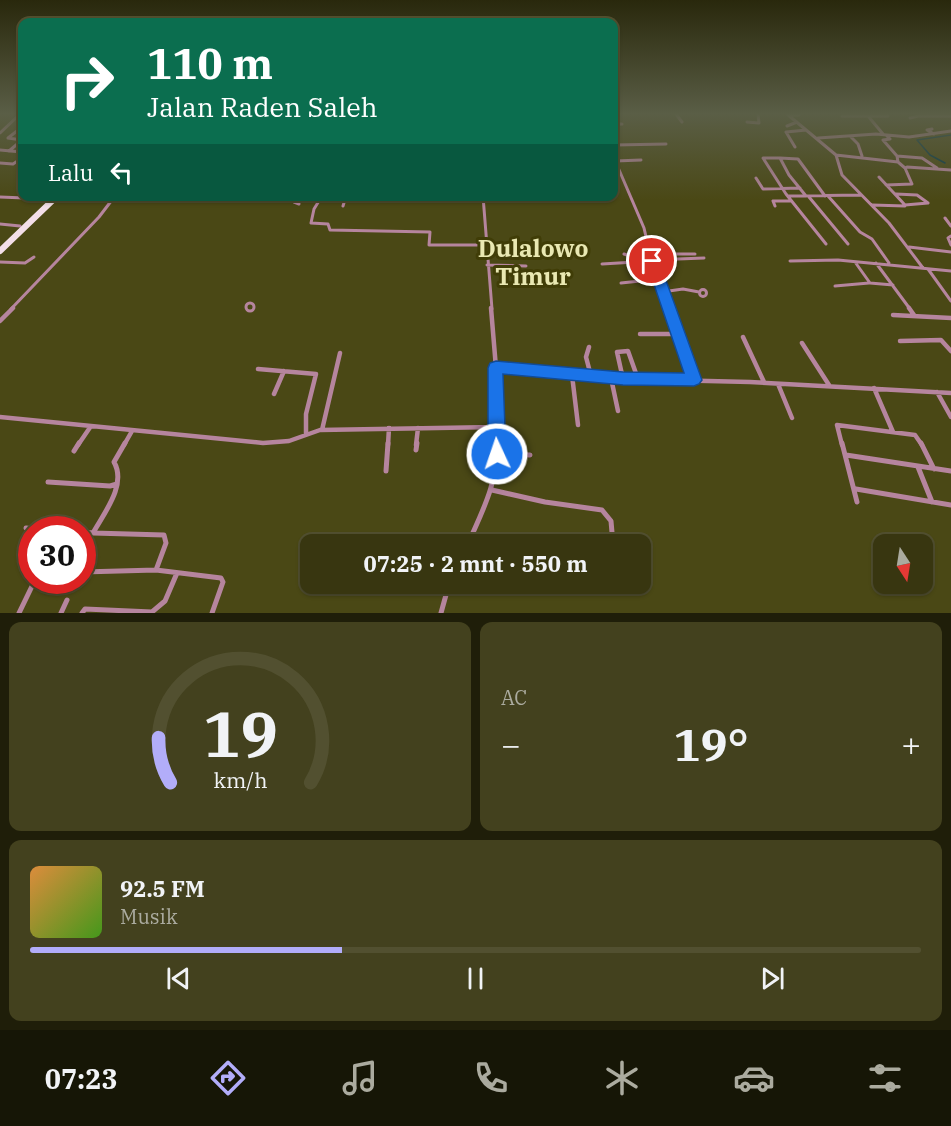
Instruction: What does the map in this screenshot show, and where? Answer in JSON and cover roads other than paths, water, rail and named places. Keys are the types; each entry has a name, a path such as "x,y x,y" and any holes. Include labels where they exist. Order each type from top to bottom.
{"main road":[{"path":"0,246 48,201"},
{"path":"0,251 52,201"}],"street":[{"path":"9,151 18,143"},
{"path":"618,143 666,144"},
{"path":"792,143 795,147"},
{"path":"823,143 836,155 842,175 909,247 951,301"},
{"path":"856,143 863,157"},
{"path":"886,143 897,156 898,162"},
{"path":"0,150 18,152"},
{"path":"836,155 898,162 905,168 912,184 885,184"},
{"path":"897,156 922,158 937,169"},
{"path":"826,244 791,201 763,158 798,159 811,179 860,232 872,239 890,264"},
{"path":"780,158 789,175 848,244"},
{"path":"618,159 641,160"},
{"path":"0,163 14,163 18,160"},
{"path":"618,168 644,228 660,286 694,380"},
{"path":"905,168 951,170"},
{"path":"879,177 905,205"},
{"path":"756,178 762,189 801,188"},
{"path":"872,205 929,204 917,195 895,194"},
{"path":"787,195 862,195"},
{"path":"0,197 18,197"},
{"path":"0,321 99,217 111,201"},
{"path":"294,201 299,204"},
{"path":"319,201 314,209 311,223 328,224 330,230 430,232 429,245 486,245"},
{"path":"343,206 344,201"},
{"path":"473,534 492,490 497,454 496,368 483,201"},
{"path":"775,206 773,201 791,201"},
{"path":"945,218 951,226"},
{"path":"0,224 20,226"},
{"path":"951,236 948,238 951,245"},
{"path":"909,247 951,252"},
{"path":"624,254 651,258 704,258"},
{"path":"602,264 695,254"},
{"path":"0,262 25,263 34,257"},
{"path":"790,261 813,259 875,262 951,271"},
{"path":"855,261 870,283"},
{"path":"875,262 914,315"},
{"path":"487,265 526,266"},
{"path":"621,284 640,281 660,286"},
{"path":"835,286 870,283 893,285"},
{"path":"662,292 680,290 699,292"},
{"path":"893,315 951,318"},
{"path":"640,334 679,334"},
{"path":"743,337 764,382"},
{"path":"900,341 941,340 951,351"},
{"path":"802,343 830,386"},
{"path":"590,347 586,357 591,376"},
{"path":"623,379 618,351 630,352 638,379"},
{"path":"322,430 340,353"},
{"path":"496,368 623,379 764,382 951,393"},
{"path":"258,369 316,374 306,414 306,434"},
{"path":"274,394 284,371"},
{"path":"572,375 578,425"},
{"path":"611,378 618,411"},
{"path":"778,383 783,392 783,403 792,418"},
{"path":"874,388 894,432"},
{"path":"936,391 951,417"},
{"path":"0,417 263,443 289,441 322,430 495,427"},
{"path":"857,502 856,489 837,425 894,432 919,438 934,469"},
{"path":"74,451 92,426"},
{"path":"386,471 389,428"},
{"path":"416,450 418,428"},
{"path":"96,528 113,499 119,468 114,462 132,431"},
{"path":"497,454 530,454"},
{"path":"846,455 951,471"},
{"path":"918,466 932,502"},
{"path":"48,482 110,486 117,484"},
{"path":"856,489 951,505"},
{"path":"492,490 545,502 602,510 608,513 612,523 613,534"},
{"path":"96,533 164,536 166,543 156,570"},
{"path":"96,572 156,570 223,579 212,613"},
{"path":"82,613 85,609 157,611 163,604 177,573"},
{"path":"19,613 28,594"},
{"path":"441,613 446,594"},
{"path":"61,613 67,600"}],"waterway":[{"path":"919,143 930,155 945,163"}],"district":[{"name":"Dulalowo Timur","path":"533,263"}]}
